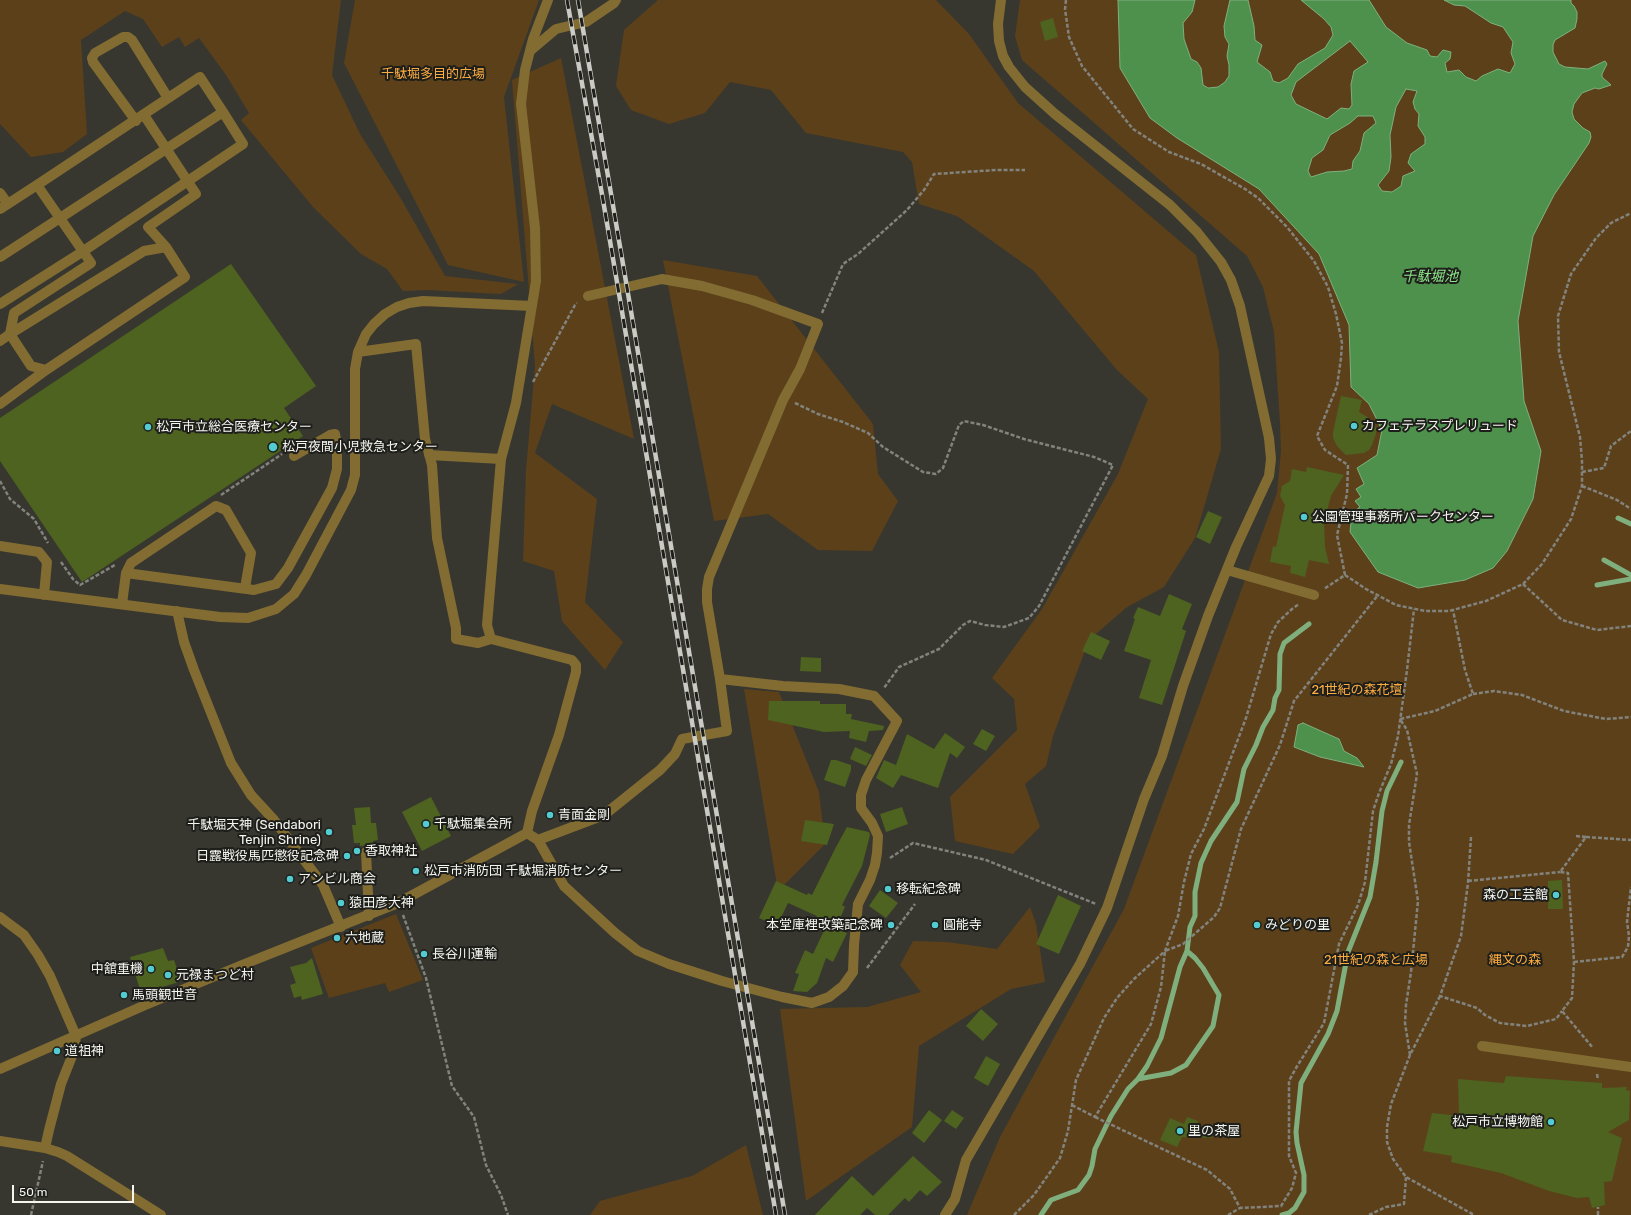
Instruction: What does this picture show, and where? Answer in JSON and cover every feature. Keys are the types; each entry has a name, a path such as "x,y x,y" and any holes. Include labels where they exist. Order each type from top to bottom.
{"street":[{"path":"491,638 487,625 500,459 516,403 536,281 535,228 521,104 525,70 533,39 548,0"},
{"path":"530,51 556,28 586,22 614,3 616,0"},
{"path":"945,1215 955,1200 966,1160 1080,964 1107,908 1144,799 1162,756 1191,665 1226,570 1269,476 1272,452 1240,306 1231,280 1221,262 1196,232 1170,206 1055,114 1024,87 1009,67 1003,56 999,40 998,24 1001,0"},
{"path":"0,404 46,370 186,277 166,246 148,227 196,194 166,148 93,62 94,53 123,36 128,37 132,40 168,98"},
{"path":"0,193 4,206 140,118 200,77 243,144 82,252 0,304"},
{"path":"0,257 223,112"},
{"path":"36,186 91,263 14,313 10,334 31,366 46,370"},
{"path":"0,341 144,251 166,246"},
{"path":"538,840 604,815 660,770 675,754 682,738 727,731 720,679 706,602 709,577 784,398 800,369 818,324 752,300 702,286 662,279 588,296"},
{"path":"0,589 220,617 248,618 276,609 294,594 306,575 351,490 355,475 355,369 358,352 366,334 374,324 385,314 409,303 423,301 532,306"},
{"path":"0,1069 242,965 369,916 398,903 527,833 532,811 559,735 576,672 576,665 572,660 491,638 478,642 456,639 456,628 437,538 432,465 424,439 416,344 358,352"},
{"path":"126,573 254,590 276,584 288,568 332,488 336,468 337,444 335,434 330,435 294,456"},
{"path":"430,455 500,459"},
{"path":"122,604 126,573 131,563 216,506 226,510 250,553 245,588"},
{"path":"0,546 39,552 47,562 44,595"},
{"path":"1226,570 1314,595"},
{"path":"177,611 184,642 231,763 251,796 274,820 323,885 341,927"},
{"path":"527,833 538,840 564,886 638,951 669,964 722,981 782,997 812,1003 828,997 843,986 853,972 858,904 870,880 877,854 878,836 861,808 861,795 866,780 897,721 874,696 839,689 784,686 720,679"},
{"path":"366,852 369,916"},
{"path":"0,917 24,934 38,955 50,976 76,1036 74,1051 61,1084 45,1148"},
{"path":"1482,1046 1631,1067"},
{"path":"0,1141 45,1148 67,1156 161,1215"}],"path":[{"path":"818,324 843,264 858,254 907,210 924,190 934,174 997,170 1026,170"},
{"path":"1345,575 1396,605 1425,611 1453,610 1486,602 1523,584 1542,564 1572,519 1582,486 1580,437 1559,352 1558,316 1571,274 1596,238 1611,223 1631,213"},
{"path":"531,386 574,304 588,296"},
{"path":"784,398 818,414 844,422 868,433 883,447 923,472 936,474 943,468 960,425 964,421 983,425 1024,439 1094,457 1114,466 1040,606 1029,618 1004,627 985,625 970,621 963,625 939,649 898,667 877,698"},
{"path":"1582,472 1604,468 1611,446 1631,431"},
{"path":"0,481 10,499 34,519 49,544"},
{"path":"1582,486 1617,500 1631,509"},
{"path":"57,557 80,586 102,573"},
{"path":"1523,584 1562,620 1597,630 1631,626"},
{"path":"1095,1117 1151,1024 1161,987 1165,951 1183,944 1214,917 1220,908 1241,829 1280,745 1294,701 1378,595"},
{"path":"1228,1215 1240,1208 1281,1206 1292,1188 1296,1173 1289,1156 1289,1081 1324,1022 1339,944 1358,905 1365,882 1374,812 1379,792 1392,764 1400,719 1414,609"},
{"path":"1453,610 1465,670 1473,694"},
{"path":"1400,719 1436,711 1473,694 1494,690 1522,695 1564,711 1606,719 1631,717"},
{"path":"1400,719 1406,730 1417,774 1409,825 1409,842 1418,901 1405,1023 1410,1055"},
{"path":"1576,836 1631,840"},
{"path":"1471,837 1468,881 1461,936 1440,996 1410,1055 1391,1104 1387,1127 1387,1142 1393,1159 1406,1177 1474,1215"},
{"path":"1560,872 1586,837"},
{"path":"875,865 884,862 913,843 986,860 1107,908"},
{"path":"1440,996 1477,1008 1485,1015 1500,1023 1527,1026 1556,1019 1572,998 1574,962 1568,873 1560,872 1468,881"},
{"path":"1574,962 1622,957 1628,947 1629,936 1627,922 1631,887"},
{"path":"398,903 426,978 452,1086 474,1117 486,1165 501,1195 508,1215"},
{"path":"863,973 915,904"},
{"path":"1562,1012 1574,1025"},
{"path":"1072,1105 1207,1170 1230,1189 1240,1208"},
{"path":"32,1215 45,1148"},
{"path":"1369,1215 1386,1207 1404,1204 1406,1177"},
{"path":"1598,1207 1598,1215"}],"green space":[{"path":"0,0 341,0 332,75 360,134 400,197 445,276 518,284 501,294 427,290 403,291 387,269 361,254 313,207 241,120 249,113 226,75 199,38 185,47 179,37 162,47 143,19 125,11 81,40 87,134 63,152 31,157 0,124"},
{"name":"千駄堀多目的広場","path":"355,0 539,0 504,97 524,282 448,265 344,63"},
{"path":"658,0 936,0 969,34 1018,103 1196,255 1219,352 1221,449 1195,538 1164,587 1127,607 1089,640 1053,736 1046,766 1025,784 1040,827 1013,854 955,841 950,797 1017,730 1014,699 992,678 1042,609 1118,474 1148,399 1117,370 1034,271 957,216 919,204 912,162 903,152 806,133 771,90 730,82 705,113 669,124 631,110 616,86 624,30"},
{"name":"21世紀の森と広場","path":"1020,0 1631,0 1631,1215 967,1215 1000,1137 1124,909 1277,493 1281,451 1274,332 1263,287 1247,256 1022,60 1015,36"},
{"path":"561,58 634,439 552,404 535,453 597,499 585,602 623,642 605,670 562,621 554,571 523,561 526,470 535,366 512,80"},
{"path":"663,260 757,276 873,424 878,474 898,501 872,551 818,550 768,514 714,521"},
{"path":"744,689 779,692 819,792 825,844 778,891"},
{"path":"1030,907 1036,924 1045,982 1011,989 919,1046 912,1127 806,1201 780,1009 867,1007 921,992 900,965 913,941 947,942 997,949"},
{"path":"396,914 423,980 389,992 385,983 329,998 311,948"},
{"path":"746,1145 763,1215 590,1215 600,1201 692,1176"}],"water":[{"name":"千駄堀池","path":"1118,0 1195,0 1192,12 1183,23 1184,39 1191,59 1197,62 1201,68 1203,85 1208,88 1218,87 1225,82 1229,76 1227,56 1229,44 1225,37 1224,26 1230,0 1248,0 1254,26 1255,40 1262,45 1257,62 1270,72 1273,81 1279,83 1288,78 1298,64 1325,48 1333,35 1331,27 1324,19 1301,0 1369,0 1386,27 1407,43 1427,50 1430,56 1437,57 1443,50 1451,52 1450,59 1445,63 1447,72 1459,70 1466,77 1476,81 1482,76 1498,69 1510,73 1515,64 1511,53 1513,42 1503,27 1491,23 1465,6 1454,5 1444,0 1571,0 1571,3 1577,12 1575,28 1555,40 1553,52 1559,64 1565,67 1588,69 1605,61 1607,64 1602,77 1611,85 1599,89 1595,88 1582,93 1574,104 1572,112 1574,119 1583,128 1590,132 1591,137 1589,143 1554,195 1533,236 1518,321 1524,401 1541,451 1533,499 1507,551 1493,568 1465,580 1418,588 1378,572 1350,532 1352,513 1360,507 1355,501 1361,497 1356,489 1364,484 1357,468 1377,455 1382,430 1369,404 1351,387 1349,325 1319,254 1259,189 1177,138 1150,118 1120,68","holes":["1350,41 1368,62 1354,71 1351,84 1352,105 1349,109 1341,108 1327,119 1296,104 1291,95 1296,82","1406,89 1417,91 1413,102 1415,109 1419,114 1418,126 1425,137 1425,144 1411,154 1408,163 1415,171 1403,176 1401,186 1392,192 1382,191 1378,185 1389,171 1391,157 1390,135 1396,107","1358,116 1373,116 1376,123 1364,133 1360,151 1353,161 1352,169 1327,172 1311,177 1308,171 1312,158 1323,150 1330,135 1350,123"]},
{"path":"1303,723 1339,739 1344,751 1357,758 1364,767 1320,757 1294,747 1298,725"}],"building":[{"path":"1053,18 1058,37 1045,41 1040,22"},
{"name":"松戸市立総合医療センター","path":"231,264 316,386 284,408 303,436 82,582 0,461 0,418"},
{"name":"カフェテラスプレリュード","path":"1341,396 1362,400 1359,412 1369,418 1376,428 1376,434 1372,445 1369,450 1364,453 1346,455 1337,446 1333,438"},
{"name":"公園管理事務所パークセンター","path":"1307,467 1344,475 1331,496 1324,522 1325,547 1329,564 1309,560 1305,577 1290,573 1291,566 1270,562 1273,546 1276,547 1285,505 1280,496 1282,486 1290,481 1292,469 1306,472"},
{"path":"1208,511 1222,517 1210,544 1196,537"},
{"path":"1169,594 1192,604 1182,629 1186,631 1162,705 1139,698 1151,660 1124,651 1135,619 1133,618 1138,607 1160,616"},
{"path":"1091,632 1110,641 1101,660 1082,651"},
{"path":"801,657 821,658 821,672 800,671"},
{"path":"769,701 820,701 820,704 846,704 846,714 852,714 851,719 884,726 883,730 869,731 866,742 849,738 850,731 824,732 768,720"},
{"path":"982,729 995,736 986,751 973,744"},
{"path":"945,733 965,747 957,758 950,753 938,788 901,775 893,788 876,778 884,760 896,765 907,734 934,749"},
{"path":"855,747 872,755 866,766 850,759"},
{"path":"831,760 836,760 851,765 851,770 845,787 824,780"},
{"name":"千駄堀集会所","path":"431,797 451,836 422,851 402,812"},
{"path":"370,807 371,823 376,823 378,840 373,841 374,845 360,846 360,843 354,843 352,825 356,825 354,808"},
{"path":"902,807 908,824 886,832 880,814"},
{"path":"805,820 834,824 827,845 801,841"},
{"path":"847,827 869,832 870,835 862,866 842,905 845,907 836,927 816,918 817,916 788,903 777,926 759,918 776,881 807,895 808,893 812,895"},
{"name":"森の工芸館","path":"1562,880 1563,909 1548,909 1548,881"},
{"path":"880,890 898,903 886,918 869,906"},
{"path":"1058,895 1081,906 1059,954 1036,944"},
{"path":"827,924 847,933 833,962 826,958 817,983 807,992 793,991 799,974 795,973 805,950 813,954"},
{"path":"163,948 168,961 174,960 181,980 176,983 141,993 130,957"},
{"path":"312,958 323,994 302,1000 301,996 294,998 290,985 296,983 290,967 306,963"},
{"path":"981,1009 998,1024 983,1041 966,1026"},
{"path":"986,1056 1000,1064 988,1086 974,1078"},
{"path":"1506,1076 1602,1083 1602,1088 1627,1087 1626,1090 1630,1091 1629,1120 1608,1132 1622,1138 1612,1181 1604,1182 1605,1205 1592,1208 1589,1197 1577,1198 1549,1191 1501,1173 1451,1162 1452,1156 1423,1151 1432,1113 1459,1116 1458,1079 1504,1083"},
{"path":"929,1110 942,1120 924,1143 912,1133"},
{"path":"952,1110 964,1118 956,1129 944,1121"},
{"name":"里の茶屋","path":"1187,1117 1198,1121 1196,1130 1213,1138 1182,1137 1177,1147 1160,1140 1170,1118 1184,1124"},
{"path":"913,1156 942,1182 927,1196 920,1190 909,1202 905,1198 888,1215 875,1215 867,1208 860,1215 815,1215 852,1176 873,1196"}],"waterway":[{"path":"1618,518 1631,524"},
{"path":"1604,560 1631,575"},
{"path":"1597,585 1631,579"},
{"path":"1041,1215 1051,1200 1078,1190 1089,1175 1095,1149 1111,1116 1128,1089 1138,1079 1147,1066 1161,1038 1180,967 1187,951 1190,927 1195,916 1195,892 1201,863 1211,841 1237,802 1244,769 1263,727 1273,710 1275,698 1279,690 1280,654 1284,643 1309,624"},
{"path":"1282,1215 1289,1213 1295,1208 1304,1192 1304,1175 1296,1132 1301,1083 1328,1034 1337,1011 1348,952 1370,897 1382,811 1387,791 1401,762"},
{"path":"1138,1079 1171,1073 1186,1065 1213,1026 1219,995 1203,968 1187,951"}],"railway":[{"path":"567,0 603,200 776,1215"},
{"path":"578,0 785,1215"}],"place":[{"name":"カフェテラスプレリュード","path":"1354,426"},
{"name":"松戸市立総合医療センター","path":"148,427"},
{"name":"松戸夜間小児救急センター","path":"273,447"},
{"name":"公園管理事務所パークセンター","path":"1304,517"},
{"name":"青面金剛","path":"550,815"},
{"name":"千駄堀集会所","path":"426,824"},
{"name":"千駄堀天神 (Sendabori Tenjin Shrine)","path":"329,832"},
{"name":"香取神社","path":"357,851"},
{"name":"日露戦役馬匹懲役記念碑","path":"347,856"},
{"name":"松戸市消防団 千駄堀消防センター","path":"416,871"},
{"name":"アンビル商会","path":"290,879"},
{"name":"移転紀念碑","path":"888,889"},
{"name":"森の工芸館","path":"1556,895"},
{"name":"猿田彦大神","path":"341,903"},
{"name":"本堂庫裡改築記念碑","path":"891,925"},
{"name":"圓能寺","path":"935,925"},
{"name":"みどりの里","path":"1257,925"},
{"name":"六地蔵","path":"337,938"},
{"name":"長谷川運輸","path":"424,954"},
{"name":"中舘重機","path":"151,969"},
{"name":"元禄まつど村","path":"168,975"},
{"name":"馬頭観世音","path":"124,995"},
{"name":"道祖神","path":"57,1051"},
{"name":"松戸市立博物館","path":"1551,1122"},
{"name":"里の茶屋","path":"1180,1131"}],"park label":[{"name":"21世紀の森花壇","path":"1357,690"},
{"name":"縄文の森","path":"1515,960"}]}
